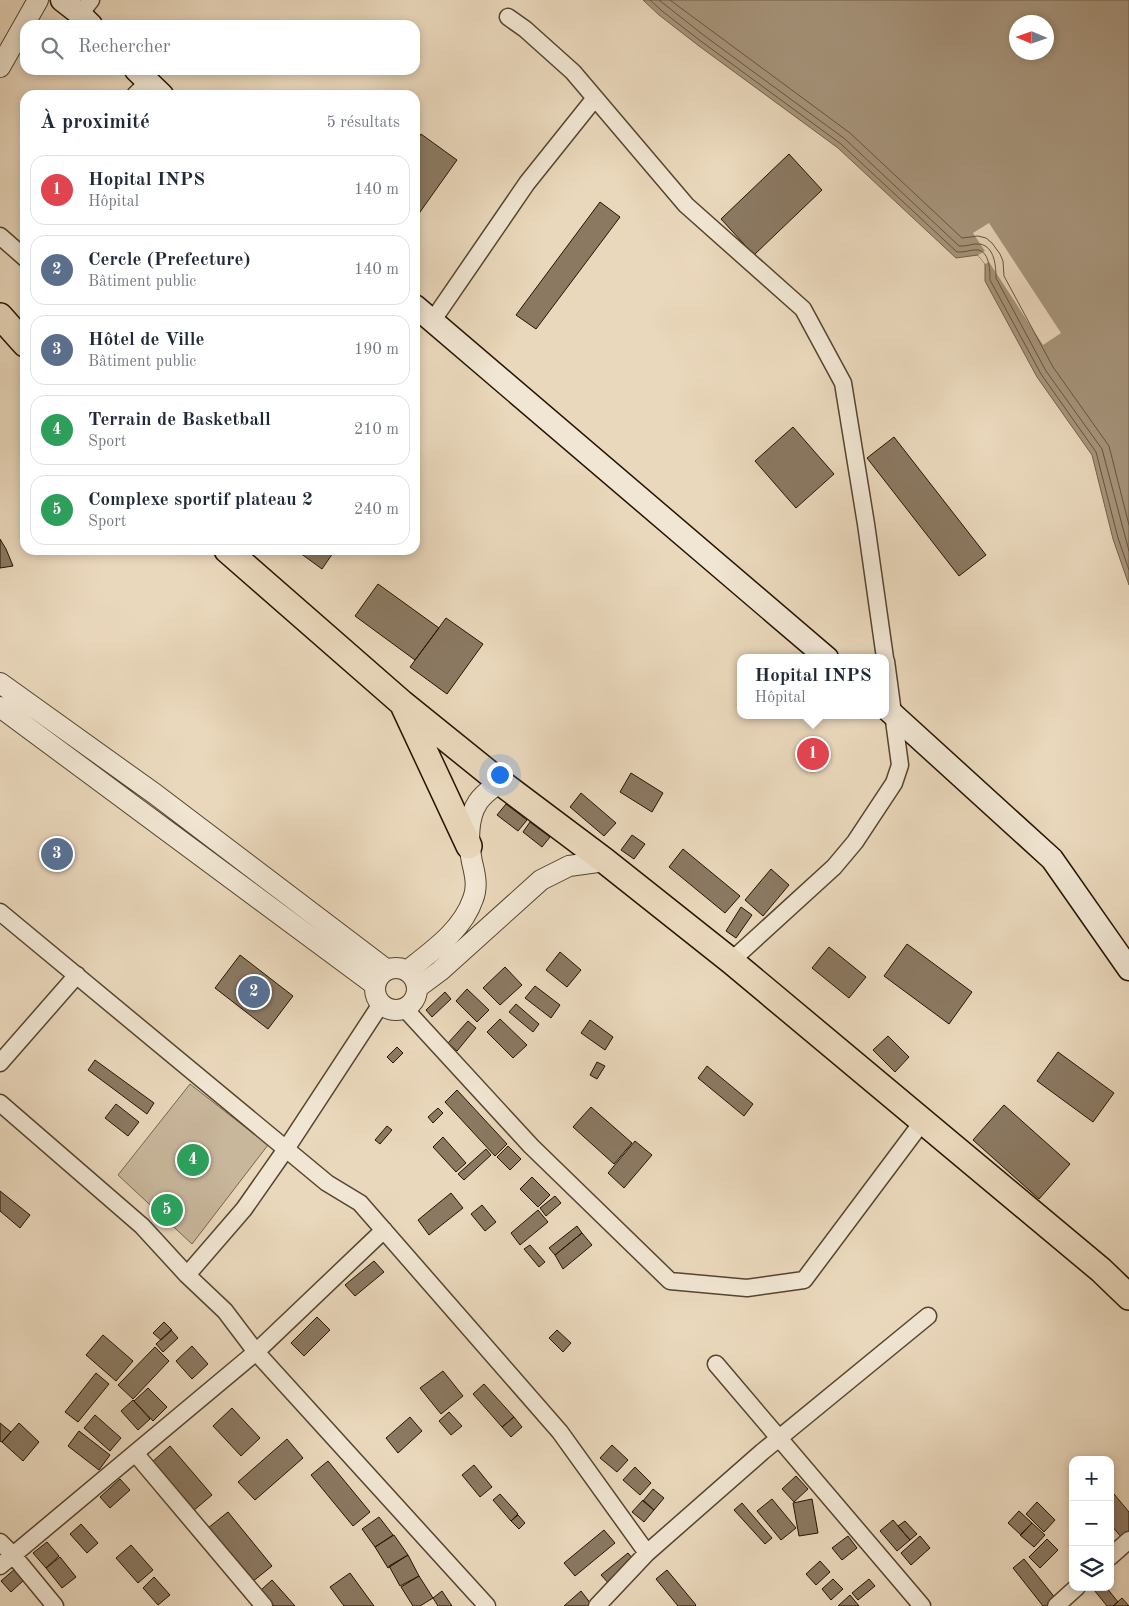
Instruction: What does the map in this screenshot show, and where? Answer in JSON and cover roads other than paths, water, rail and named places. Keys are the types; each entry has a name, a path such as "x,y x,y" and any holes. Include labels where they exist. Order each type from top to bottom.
{"main road":[{"path":"62,0 87,13"},
{"path":"420,310 822,654"},
{"path":"0,316 20,338"},
{"path":"232,555 402,703 500,782 605,861 731,961 1101,1270 1129,1297"},
{"path":"402,703 469,846"},
{"path":"889,711 1052,859 1129,969"}],"street":[{"path":"27,20 38,0"},
{"path":"508,17 525,29 573,72 686,205 803,309 843,383 884,654"},
{"path":"0,67 20,32"},
{"path":"433,320 526,183 595,98"},
{"path":"0,236 20,254"},
{"path":"0,683 156,794 272,883 381,978"},
{"path":"0,707 261,900 381,978"},
{"path":"731,961 834,867 865,828 894,783 900,765 889,711"},
{"path":"412,979 464,918 474,898 476,879 469,846 472,816 476,803 500,782"},
{"path":"144,813 156,794"},
{"path":"412,979 416,996 405,1009 397,1011 388,1009 377,999 381,978 393,968 412,979 440,971 541,880 570,866 605,861"},
{"path":"261,900 272,883"},
{"path":"0,912 327,1183 360,1203 560,1432 647,1553"},
{"path":"0,1063 77,975"},
{"path":"187,1275 244,1209 286,1149 381,1004"},
{"path":"405,1009 531,1146 670,1281 747,1288 804,1280 923,1121"},
{"path":"0,1103 142,1226 187,1275 225,1311 256,1352 487,1606"},
{"path":"0,1566 256,1352 384,1230"},
{"path":"597,1606 647,1553 779,1438 928,1316"},
{"path":"716,1364 922,1606"},
{"path":"135,1454 264,1606"},
{"path":"1114,1553 1129,1540"},
{"path":"0,1542 13,1554 55,1606"},
{"path":"1056,1606 1072,1591"}],"water":[{"path":"643,0 1129,0 1129,585 1113,539 1092,455 1037,377 985,281 985,264 978,255 956,258 838,148 699,46"}],"place":[{"name":"Hopital INPS","path":"813,754"},
{"name":"Hôtel de Ville","path":"57,854"},
{"name":"Cercle (Prefecture)","path":"254,992"},
{"name":"Terrain de Basketball","path":"193,1160"},
{"name":"Complexe sportif plateau 2","path":"167,1210"}]}
